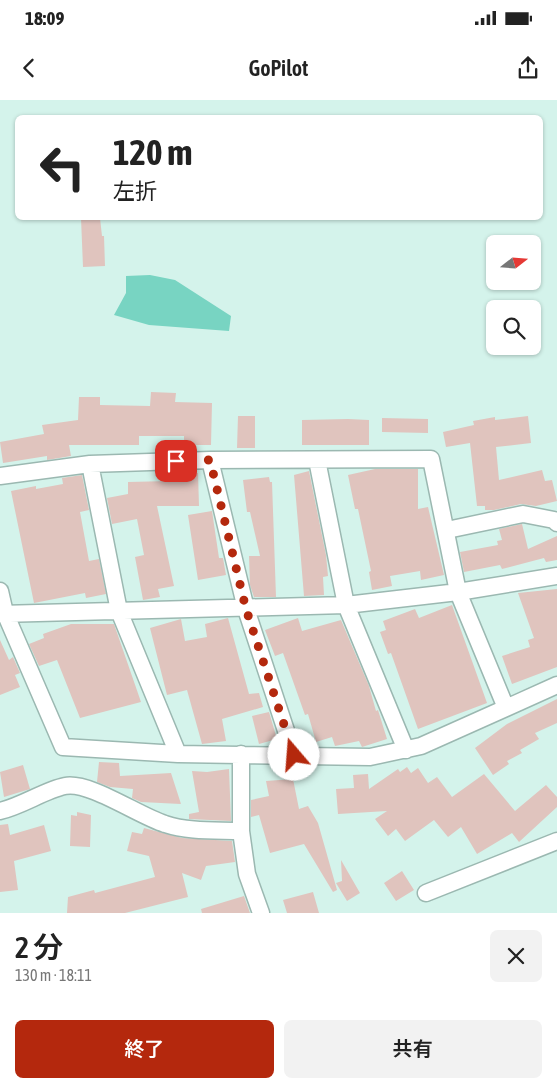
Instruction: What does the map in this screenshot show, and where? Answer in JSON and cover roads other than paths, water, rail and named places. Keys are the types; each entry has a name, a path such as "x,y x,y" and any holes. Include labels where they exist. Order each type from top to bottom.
{"street":[{"path":"0,476 90,464 210,460 431,459 447,530 458,592 506,708"},
{"path":"210,460 246,609 294,755"},
{"path":"317,460 346,605 406,750"},
{"path":"90,464 119,611 178,754"},
{"path":"447,530 523,514 554,520 557,523"},
{"path":"2,614 346,605 458,592 557,576"},
{"path":"0,591 2,614 63,747 178,754 370,757 421,746 557,684"},
{"path":"241,754 241,831 247,874 261,913"},
{"path":"0,811 16,807 65,786 84,788 164,824 190,830 241,831"},
{"path":"426,893 557,841"}]}
